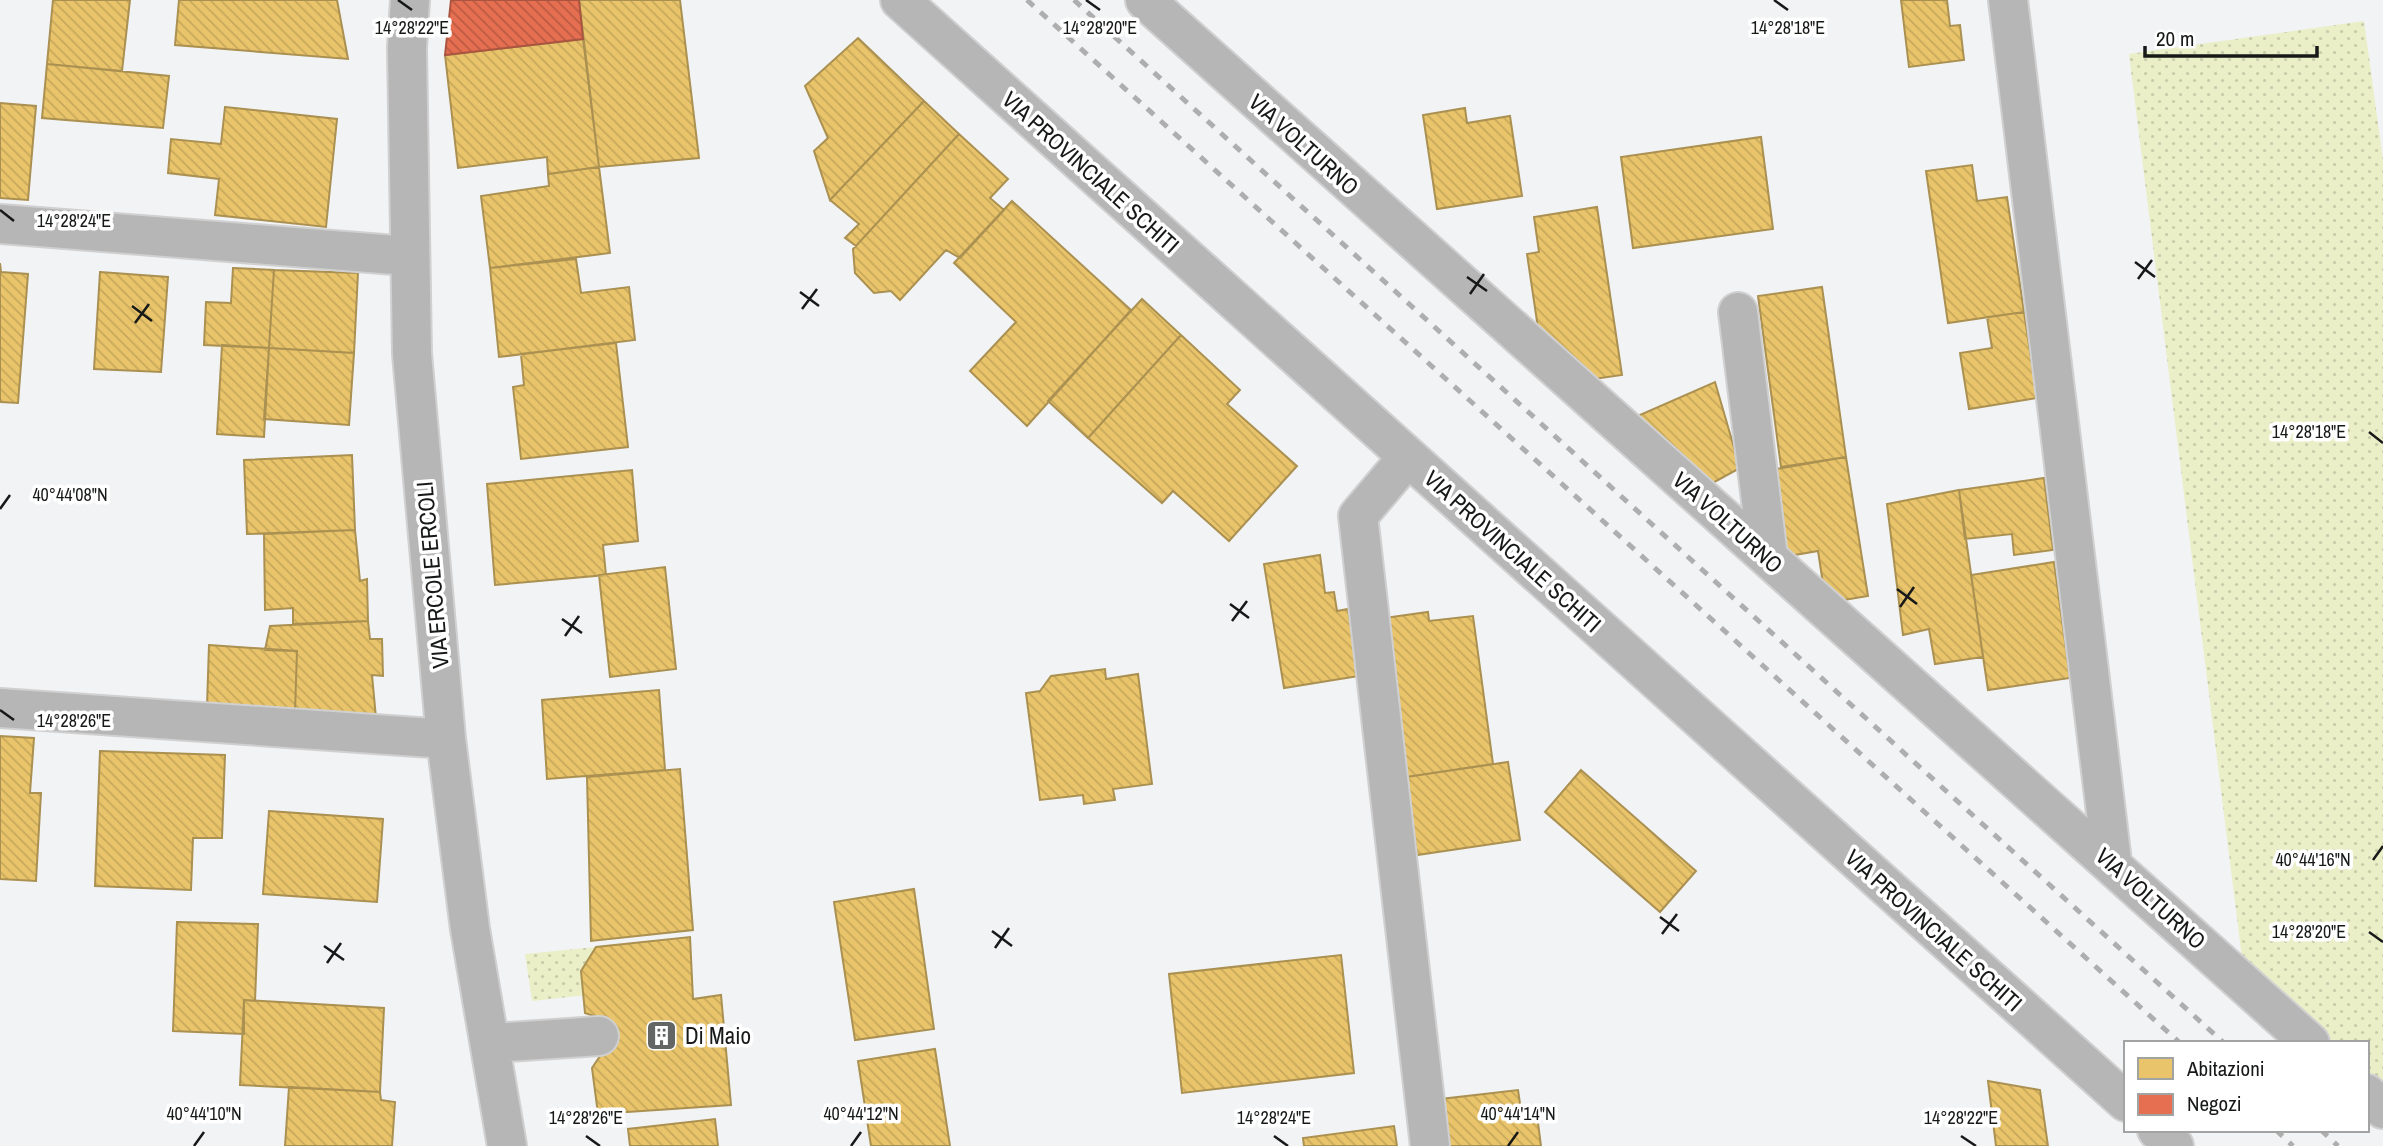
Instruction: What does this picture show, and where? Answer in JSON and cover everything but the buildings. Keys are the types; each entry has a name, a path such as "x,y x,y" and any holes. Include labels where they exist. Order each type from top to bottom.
{"street":[{"name":"VIA ERCOLE ERCOLI","path":"410,0 407,48 408,256 412,354 446,738 470,929 492,1043 507,1146"},
{"name":"VIA PROVINCIALE SCHITI","path":"900,0 2124,1100"},
{"name":"VIA VOLTURNO","path":"1145,0 2112,862 2308,1041"},
{"path":"2008,0 2112,862"},
{"path":"0,224 408,256"},
{"path":"1738,312 1768,557"},
{"path":"1408,457 1358,516 1430,1146"},
{"path":"0,708 446,738"},
{"path":"492,1043 599,1037"},
{"path":"2369,1096 2383,1109"},
{"path":"2159,1132 2175,1146"}],"green space":[{"path":"2364,21 2383,160 2383,1086 2369,1074 2369,1041 2333,1041 2242,958 2129,54"},
{"path":"596,947 596,994 532,1001 525,954"}],"railway":[{"path":"1027,0 2178,1041"},
{"path":"1074,0 2222,1041"},
{"path":"2278,1132 2293,1146"},
{"path":"2323,1132 2338,1146"}],"place":[{"name":"Di Maio","path":"662,1035"}]}
